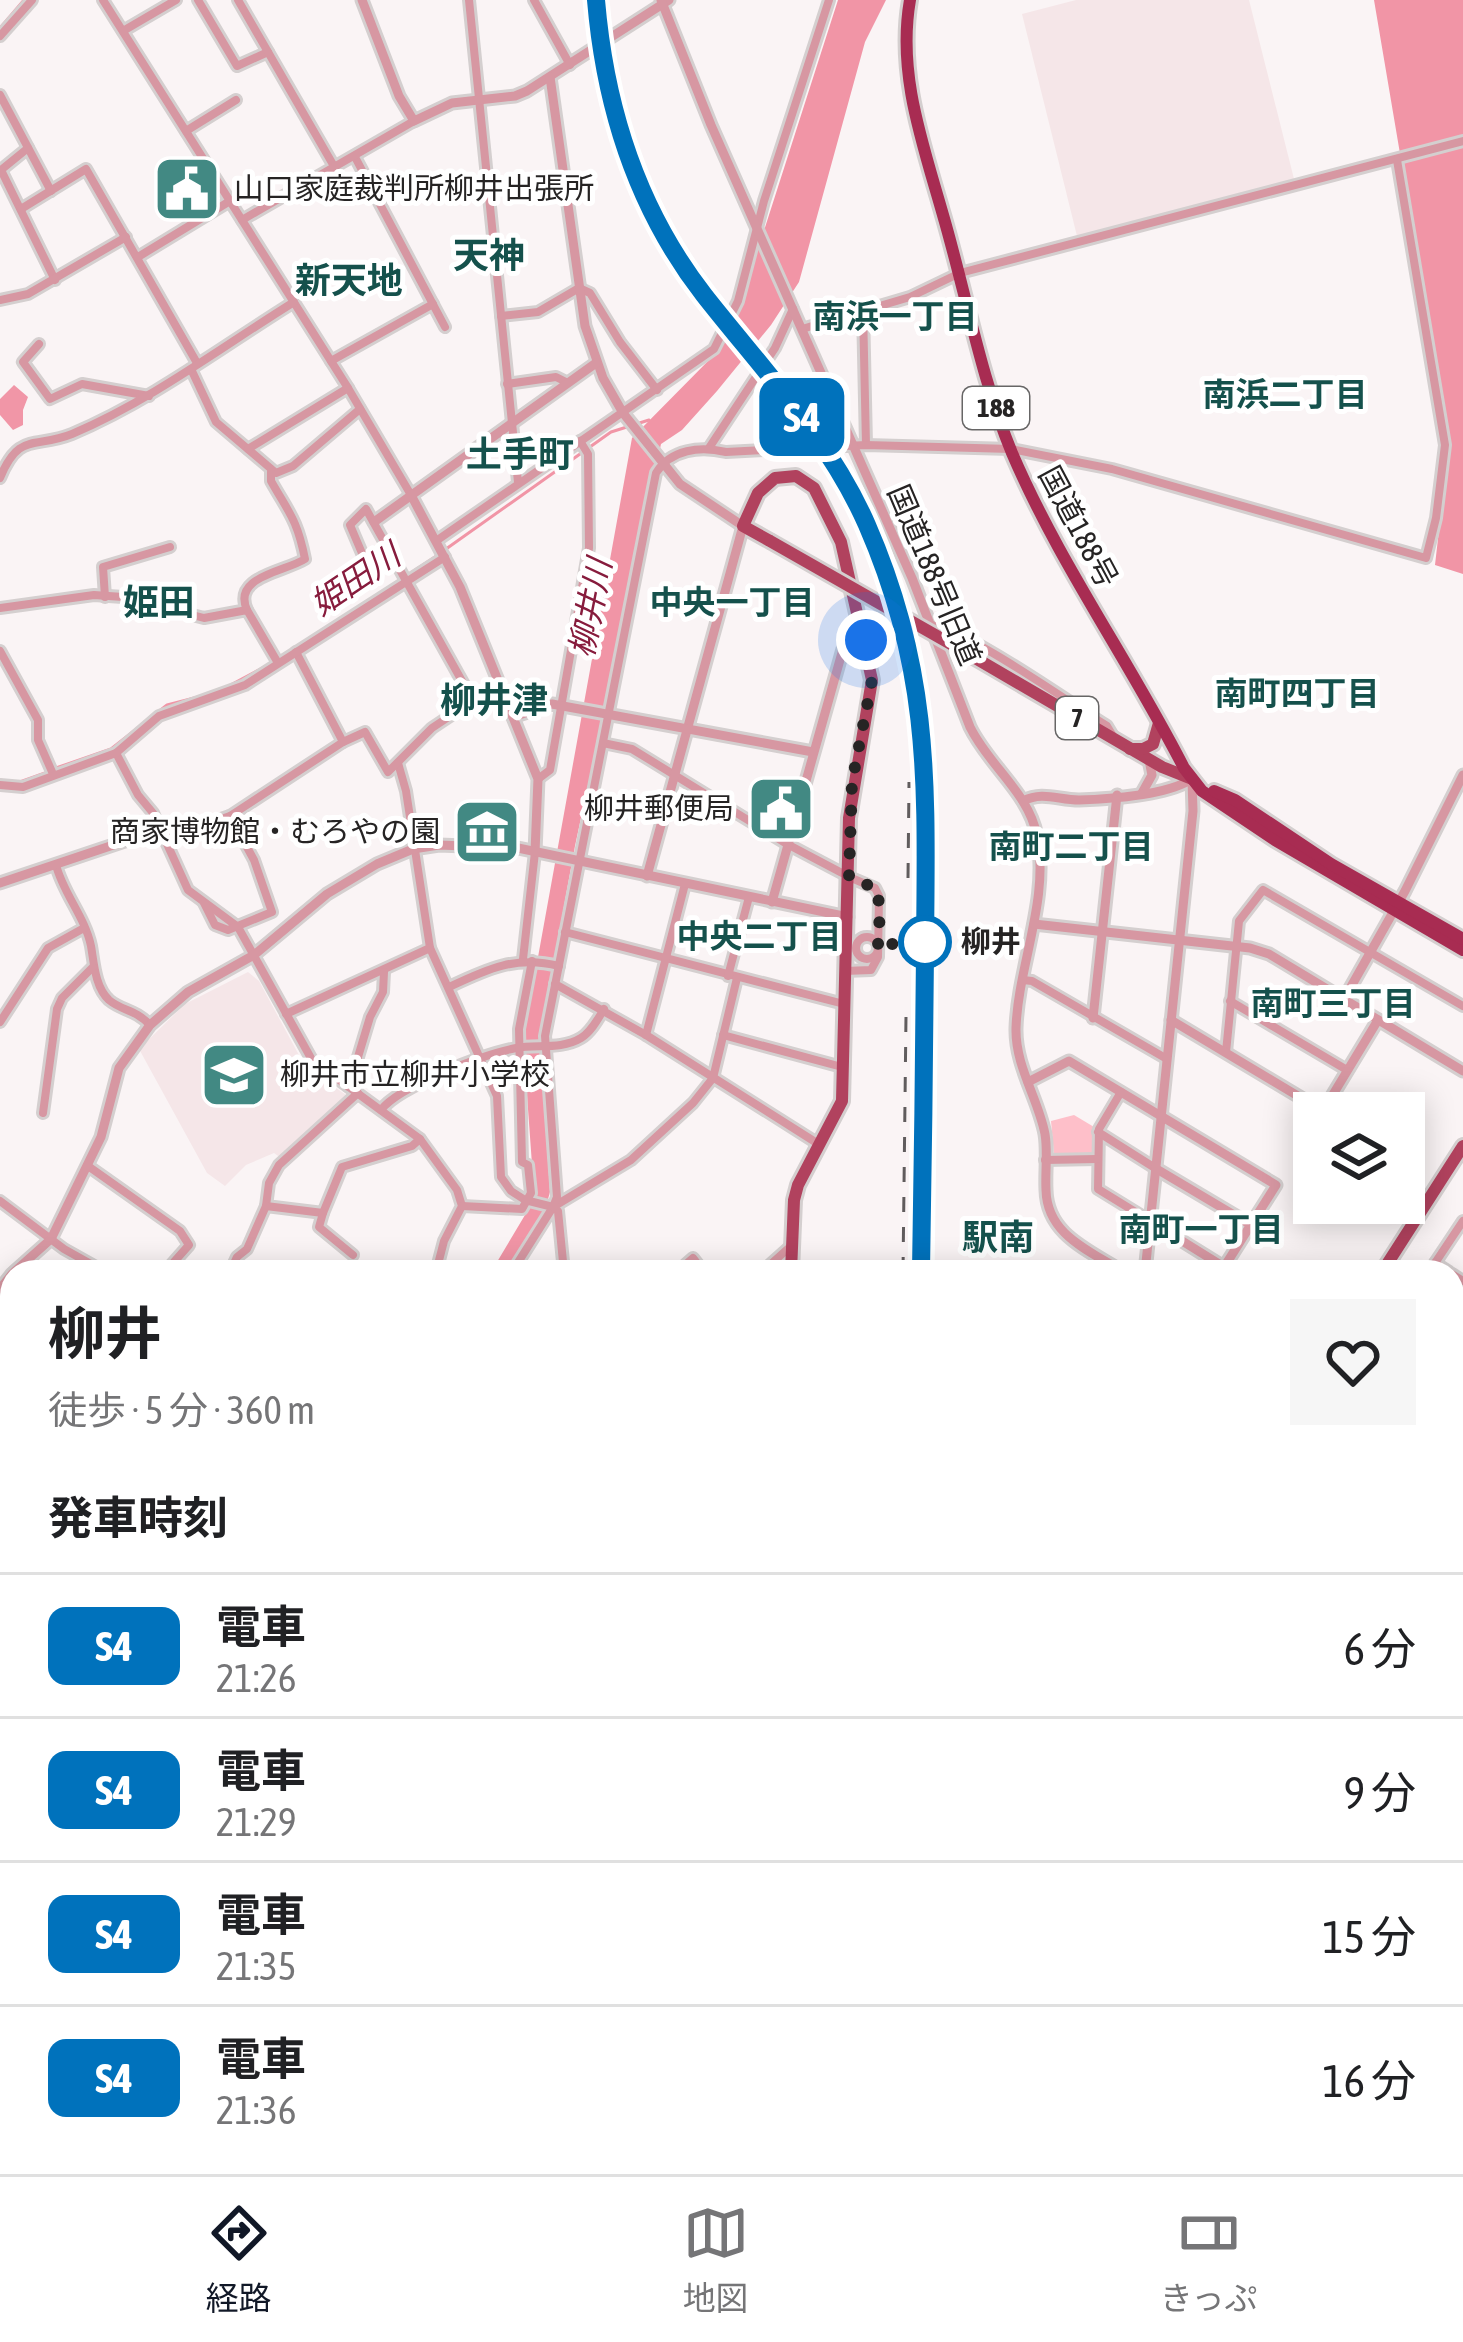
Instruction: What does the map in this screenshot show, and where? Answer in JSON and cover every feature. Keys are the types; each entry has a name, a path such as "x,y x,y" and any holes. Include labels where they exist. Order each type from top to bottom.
{"highway":[{"name":"国道188号","path":"910,0 905,39 909,88 985,372 1011,449 1046,524 1192,779"},
{"path":"1192,779 1235,800 1463,950"},
{"path":"1396,907 1463,940"}],"main road":[{"path":"743,526 758,494 775,478 796,476 814,488 841,542 872,680 852,782 842,1101 794,1200 791,1260"},
{"name":"7","path":"743,526 1124,746 1192,779"},
{"path":"1124,746 1143,749 1153,744 1159,723"},
{"path":"1390,1260 1463,1145"}],"street":[{"path":"0,36 32,0"},
{"path":"123,31 176,0"},
{"path":"198,0 237,66 268,52"},
{"path":"238,0 335,168"},
{"path":"362,0 399,96 414,122"},
{"path":"469,0 518,482"},
{"path":"534,0 571,66"},
{"path":"0,785 23,787 116,752 159,716 228,693 278,663 407,579 518,482 706,357 733,318 760,234 764,201 829,0"},
{"path":"106,1 411,495 441,550 538,778 530,960 520,1047 522,1162 528,1165 531,1192 522,1209 462,1206"},
{"path":"242,220 442,106 515,96 571,66 664,2"},
{"name":"国道188号旧道","path":"664,2 760,234 860,446 977,742 1023,801"},
{"path":"550,77 579,288 596,363 623,413 693,496 743,526 647,876"},
{"path":"0,95 51,191"},
{"path":"186,131 236,100"},
{"path":"802,328 915,295 960,273 1463,141"},
{"path":"28,148 1,170 55,280"},
{"path":"355,157 446,327"},
{"path":"519,1260 557,1197 543,1047 605,715 661,460 709,448 725,452 860,446 1011,449 1112,469 1426,558 1436,518 1444,433 1399,160"},
{"path":"21,209 86,169 194,366 209,413 271,472 293,466 360,410"},
{"path":"138,257 230,201"},
{"path":"0,300 20,298 126,237"},
{"path":"501,316 538,312 579,288"},
{"path":"579,288 590,293 657,390"},
{"path":"0,478 6,461 21,445 62,438 150,397 294,302"},
{"path":"331,361 433,304"},
{"path":"709,448 775,348 792,306"},
{"path":"860,446 863,309"},
{"path":"39,344 23,362 50,399 82,384 150,397"},
{"path":"374,522 596,363"},
{"path":"507,384 556,377 568,383"},
{"path":"248,449 348,388"},
{"path":"538,778 550,770 589,548 588,454 580,442"},
{"path":"271,472 271,481 297,525 305,559 261,577 244,590 242,599 278,663"},
{"path":"367,566 350,525 366,509 472,699"},
{"path":"105,597 103,567 170,547"},
{"path":"0,608 58,597 123,597 141,606 204,619 247,610"},
{"path":"930,625 981,647 1107,726 1124,746"},
{"path":"772,902 843,649 866,640"},
{"path":"0,651 38,720 39,745 53,774"},
{"path":"296,652 343,742"},
{"path":"0,680 14,675"},
{"path":"0,883 230,816 365,732 388,772 423,735 498,684"},
{"path":"513,717 541,706 561,705 814,752"},
{"path":"603,742 632,749 787,844 875,888 879,896 877,962 871,970 845,971"},
{"path":"116,752 163,834 188,890 238,927 312,1060 420,1139 457,1190 462,1206 439,1260"},
{"path":"1142,793 1153,775 1149,759"},
{"path":"398,763 430,948 497,1096 501,1177 526,1200 558,1211 563,1260"},
{"path":"1344,999 1463,775"},
{"path":"1106,1260 1054,1224 1047,1206 1046,1136 1016,1047 1017,1002 1034,925 1039,841 1023,801 1036,795 1078,800 1177,789 1192,779"},
{"path":"1146,1260 1192,779"},
{"path":"1093,1018 1117,795"},
{"path":"230,816 272,908 270,914 238,927"},
{"path":"28,1260 51,1239 105,1127 119,1068 150,1025 188,992 254,955 327,894 377,864 413,849 466,845 535,852 848,916"},
{"path":"56,865 108,999 132,1008 150,1025"},
{"path":"646,1035 685,884"},
{"path":"1226,1052 1239,921 1263,890 1463,1006"},
{"path":"550,1206 631,1160 713,1078 749,897"},
{"path":"1034,925 1269,954 1461,1066"},
{"path":"0,1022 48,948 84,928"},
{"path":"565,932 844,1004"},
{"path":"286,1013 430,948"},
{"path":"449,987 496,965 530,960 558,965"},
{"path":"43,1113 57,1009 93,967"},
{"path":"236,1260 247,1249 279,1165 354,1090 370,1017 383,992 384,971"},
{"path":"1023,980 1167,1059"},
{"path":"555,984 604,1009 821,1146"},
{"path":"1230,1001 1348,1070"},
{"path":"381,1110 391,1096 483,1059 520,1047 584,1037 604,1009"},
{"path":"1171,1020 1323,1111 1378,1020"},
{"path":"723,1035 842,1067"},
{"path":"1028,1082 1069,1061 1276,1185 1229,1260"},
{"path":"1121,1092 1098,1132 1098,1189 1209,1260"},
{"path":"1098,1132 1251,1225"},
{"path":"353,1255 319,1227 343,1167 412,1146 420,1139"},
{"path":"1046,1160 1097,1159"},
{"path":"88,1166 180,1231 189,1245 175,1260"},
{"path":"0,1201 84,1260"},
{"path":"266,1206 323,1213"},
{"path":"1438,1260 1463,1221"},
{"path":"775,1260 791,1246"}],"shaded area":[{"path":"838,0 886,0 865,42 799,282 717,391 682,430 661,444 575,846 540,1037 550,1192 543,1217 515,1260 498,1260 534,1192 523,1040 632,438 711,358 735,321"},
{"path":"1076,0 1249,0 1294,179 1077,236 1022,14"},
{"path":"1374,0 1463,0 1463,574 1435,565 1449,443"},
{"path":"14,385 28,397 23,425 13,430 0,415 0,399"},
{"name":"柳井市立柳井小学校","path":"248,972 259,981 310,1070 349,1097 281,1158 274,1153 246,1165 225,1186 207,1173 139,1049 185,1004"},
{"path":"1074,1115 1094,1127 1094,1150 1090,1155 1054,1154 1051,1121"}],"waterway":[{"path":"0,28 24,0"},
{"name":"姫田川","path":"446,549 611,432 649,420"},
{"name":"姫田川","path":"321,632 438,555"},
{"name":"姫田川","path":"223,689 272,663"},
{"name":"姫田川","path":"56,768 111,749 167,705 202,696"},
{"name":"姫田川","path":"0,780 17,783 45,773"}],"railway":[{"path":"596,0 616,118 660,228 704,295 834,462 867,524 905,635 922,740 925,793 921,1260"},
{"path":"908,878 909,782"},
{"path":"903,1260 906,1016"}],"train":[{"name":"S4","path":"596,0 616,118 644,196 702,292 808,425 845,481 884,566 909,644 927,769 921,1260"}],"place":[{"name":"山口家庭裁判所柳井出張所","path":"187,189"},
{"name":"柳井郵便局","path":"781,809"},
{"name":"商家博物館・むろやの園","path":"487,832"},
{"name":"柳井","path":"925,942"},
{"name":"柳井市立柳井小学校","path":"234,1075"}],"district":[{"name":"天神","path":"489,255"},
{"name":"新天地","path":"349,280"},
{"name":"南浜一丁目","path":"895,316"},
{"name":"南浜二丁目","path":"1285,394"},
{"name":"土手町","path":"520,454"},
{"name":"姫田","path":"159,602"},
{"name":"中央一丁目","path":"732,602"},
{"name":"南町四丁目","path":"1297,693"},
{"name":"柳井津","path":"494,700"},
{"name":"南町二丁目","path":"1071,846"},
{"name":"中央二丁目","path":"759,936"},
{"name":"南町三丁目","path":"1333,1003"},
{"name":"南町一丁目","path":"1201,1229"},
{"name":"駅南","path":"998,1237"}],"route":[{"path":"866,640 872,680 852,782 849,877 875,888 879,896 878,922 878,948 925,942"}],"water label":[{"name":"柳井川","path":"590,608"}]}
